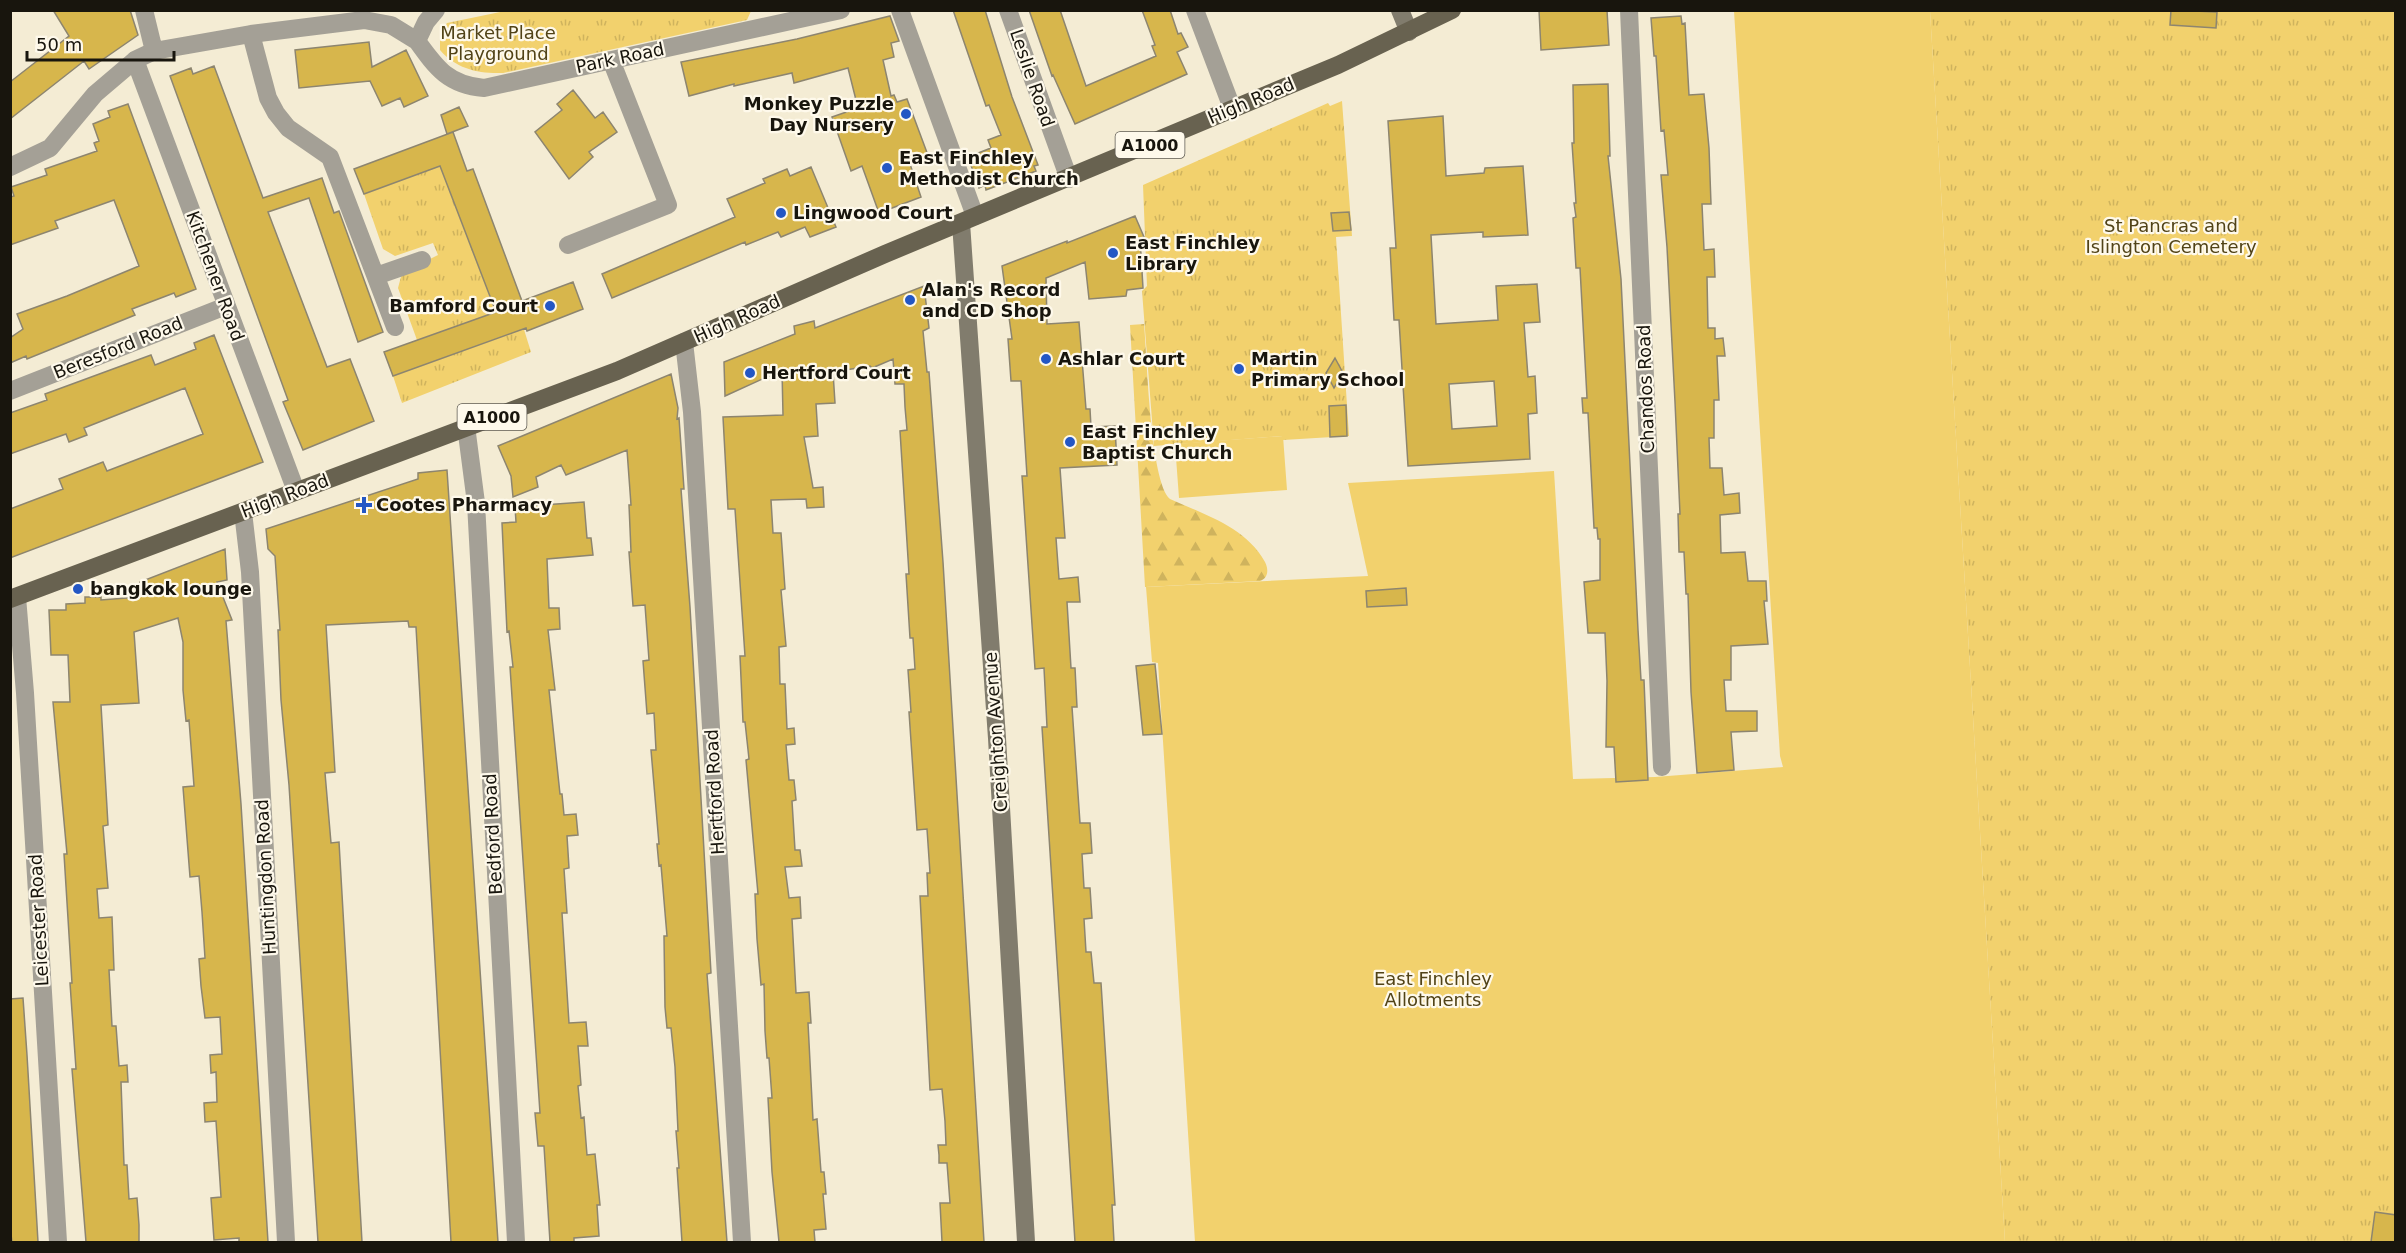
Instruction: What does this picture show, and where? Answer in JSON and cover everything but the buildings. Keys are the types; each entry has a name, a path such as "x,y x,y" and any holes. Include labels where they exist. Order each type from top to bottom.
{"main road":[{"name":"High Road","path":"14,598 466,426 618,371 968,219 1069,179 1338,65 1452,10"}],"street":[{"path":"144,10 154,51"},
{"path":"10,167 50,147 95,94 135,60 154,51 363,15 391,25 417,41 426,22 436,10"},
{"name":"Park Road","path":"417,41 433,63 450,79 467,86 484,87 611,60 770,17 841,10"},
{"path":"900,10 968,219"},
{"name":"Leslie Road","path":"1008,10 1069,179"},
{"path":"1195,10 1232,108"},
{"path":"1400,10 1409,32"},
{"name":"Chandos Road","path":"1629,10 1662,767"},
{"path":"251,34 268,98 288,128 330,157 395,327"},
{"name":"Kitchener Road","path":"135,60 296,491"},
{"path":"568,245 668,205 611,60"},
{"name":"Creighton Avenue","path":"968,219 1026,1242"},
{"path":"376,276 422,260"},
{"name":"Beresford Road","path":"10,391 226,306"},
{"name":"Hertford Road","path":"684,342 692,412 742,1242"},
{"name":"Bedford Road","path":"466,426 476,513 516,1242"},
{"name":"Huntingdon Road","path":"243,512 250,572 286,1242"},
{"name":"Leicester Road","path":"14,598 25,693 58,1242"}],"green space":[{"name":"Market Place Playground","path":"505,11 751,11 747,20 503,73 468,69 453,62 440,50 440,32 447,23"},
{"name":"East Finchley Allotments","path":"1734,11 1930,11 2005,1242 1195,1242 1158,663 1152,662 1146,587 1368,576 1348,483 1554,471 1573,779 1655,777 1783,767 1780,756"},
{"name":"St Pancras and Islington Cemetery","path":"1930,11 2395,11 2395,1242 2005,1242"},
{"name":"Martin Primary School","path":"1342,101 1352,236 1336,237 1349,436 1283,440 1282,436 1154,446 1142,291 1147,286 1143,185 1328,103 1330,106"},
{"path":"450,162 495,313 417,340 398,288 402,273 438,255 433,243 395,256 383,249 364,194"},
{"path":"521,320 531,352 402,403 393,376 504,336 502,326"},
{"path":"1144,324 1154,445 1163,488 1170,499 1224,523 1247,540 1265,562 1267,571 1263,580 1145,587 1130,325"},
{"path":"1283,436 1287,490 1179,498 1175,444"}],"place":[{"name":"Monkey Puzzle Day Nursery","path":"906,114"},
{"name":"East Finchley Methodist Church","path":"887,168"},
{"name":"Lingwood Court","path":"781,213"},
{"name":"East Finchley Library","path":"1113,253"},
{"name":"Alan's Record and CD Shop","path":"910,300"},
{"name":"Bamford Court","path":"550,306"},
{"name":"Ashlar Court","path":"1046,359"},
{"name":"Martin Primary School","path":"1239,369"},
{"name":"Hertford Court","path":"750,373"},
{"name":"East Finchley Baptist Church","path":"1070,442"},
{"name":"Cootes Pharmacy","path":"364,505"},
{"name":"bangkok lounge","path":"78,589"}]}
